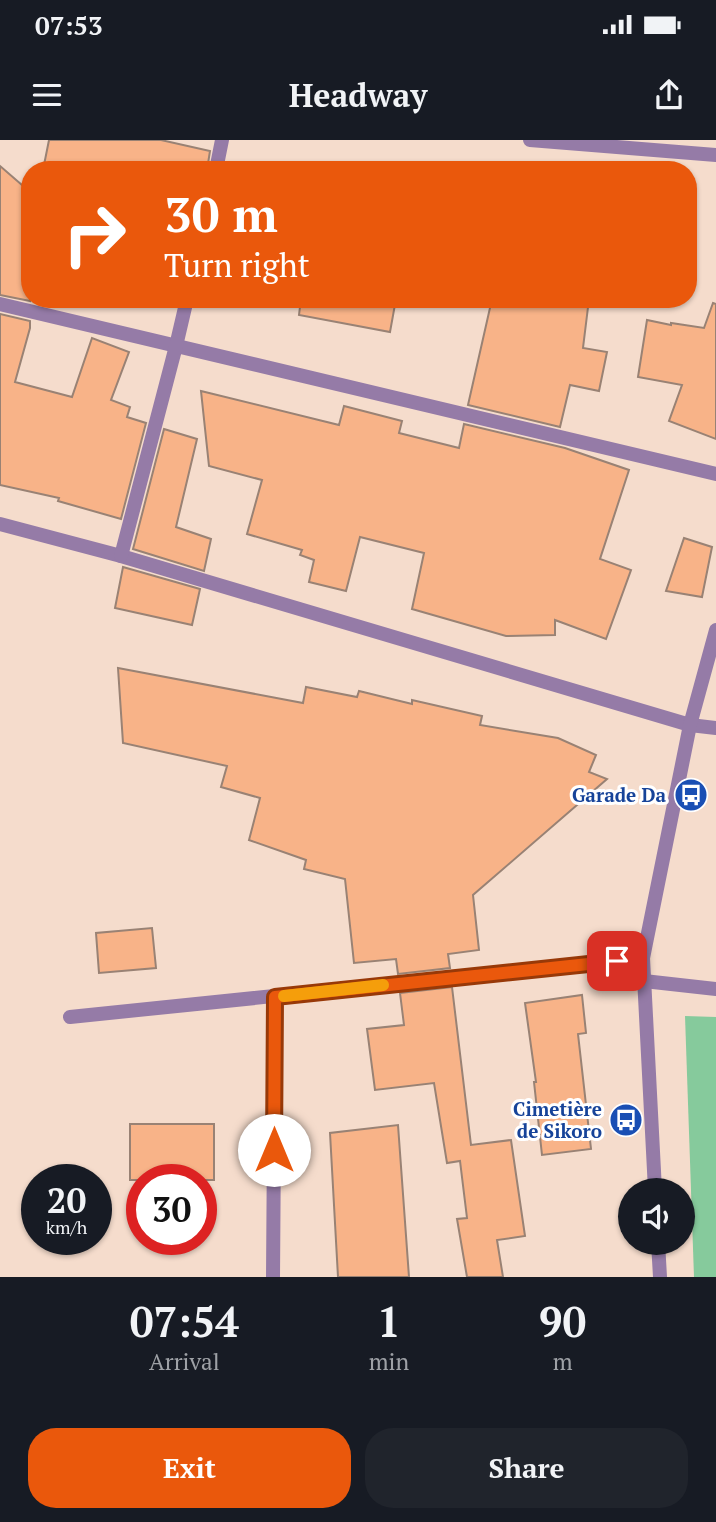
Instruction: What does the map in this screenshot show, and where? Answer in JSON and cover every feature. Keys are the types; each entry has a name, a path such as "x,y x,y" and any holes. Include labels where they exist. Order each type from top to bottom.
{"street":[{"path":"218,161 222,140"},
{"path":"530,140 716,155"},
{"path":"0,304 716,474"},
{"path":"121,556 185,308"},
{"path":"0,524 121,556 690,725 716,727"},
{"path":"654,1178 643,958 690,725 716,630"},
{"path":"70,1017 643,958"},
{"path":"644,981 716,989"},
{"path":"273,1277 275,997"},
{"path":"659,1255 660,1277"}],"green space":[{"path":"685,1016 716,1017 716,1277 694,1277 695,1178 691,1178"}],"building":[{"path":"49,140 161,140 210,151 208,161 45,161"},
{"path":"0,166 21,184 21,299 0,295"},
{"path":"713,303 716,304 716,439 669,421 682,385 638,377 647,320 704,328"},
{"path":"300,308 394,308 390,332 299,315"},
{"path":"490,308 588,308 583,348 607,352 599,391 570,385 560,427 468,405"},
{"path":"0,314 30,321 15,382 72,397 92,338 129,352 111,400 130,407 127,417 146,423 121,519 58,501 59,498 0,485"},
{"path":"201,391 339,425 344,406 402,421 399,433 459,448 464,424 565,448 629,470 600,559 631,570 606,639 555,620 555,635 506,636 412,609 424,553 360,537 346,591 309,582 314,560 300,555 302,550 247,534 262,480 209,466"},
{"path":"164,429 197,439 176,527 211,539 204,571 133,549"},
{"path":"684,538 712,547 702,597 666,591"},
{"path":"123,567 200,589 192,625 115,608"},
{"path":"118,668 303,703 306,687 357,697 359,691 412,704 412,700 482,716 480,725 558,738 596,755 589,772 607,779 473,895 479,950 448,954 450,968 398,974 396,959 354,963 345,879 304,869 306,860 249,840 260,798 221,787 227,766 123,743"},
{"path":"152,928 156,968 99,973 96,933"},
{"path":"452,987 471,1145 511,1140 525,1236 497,1240 503,1277 467,1277 457,1219 467,1218 460,1161 447,1163 434,1083 375,1090 367,1029 404,1025 400,993"},
{"path":"582,995 586,1033 578,1034 591,1149 542,1155 536,1082 525,1003"},
{"path":"130,1124 214,1124 214,1164 130,1164"},
{"path":"398,1125 409,1277 338,1277 330,1133"}],"slow traffic":[{"path":"284,996 383,985"}],"place":[{"name":"Garade Da","path":"691,795"},
{"name":"Cimetière de Sikoro","path":"626,1120"}],"route":[{"path":"274,1150 275,997 617,961"}]}
